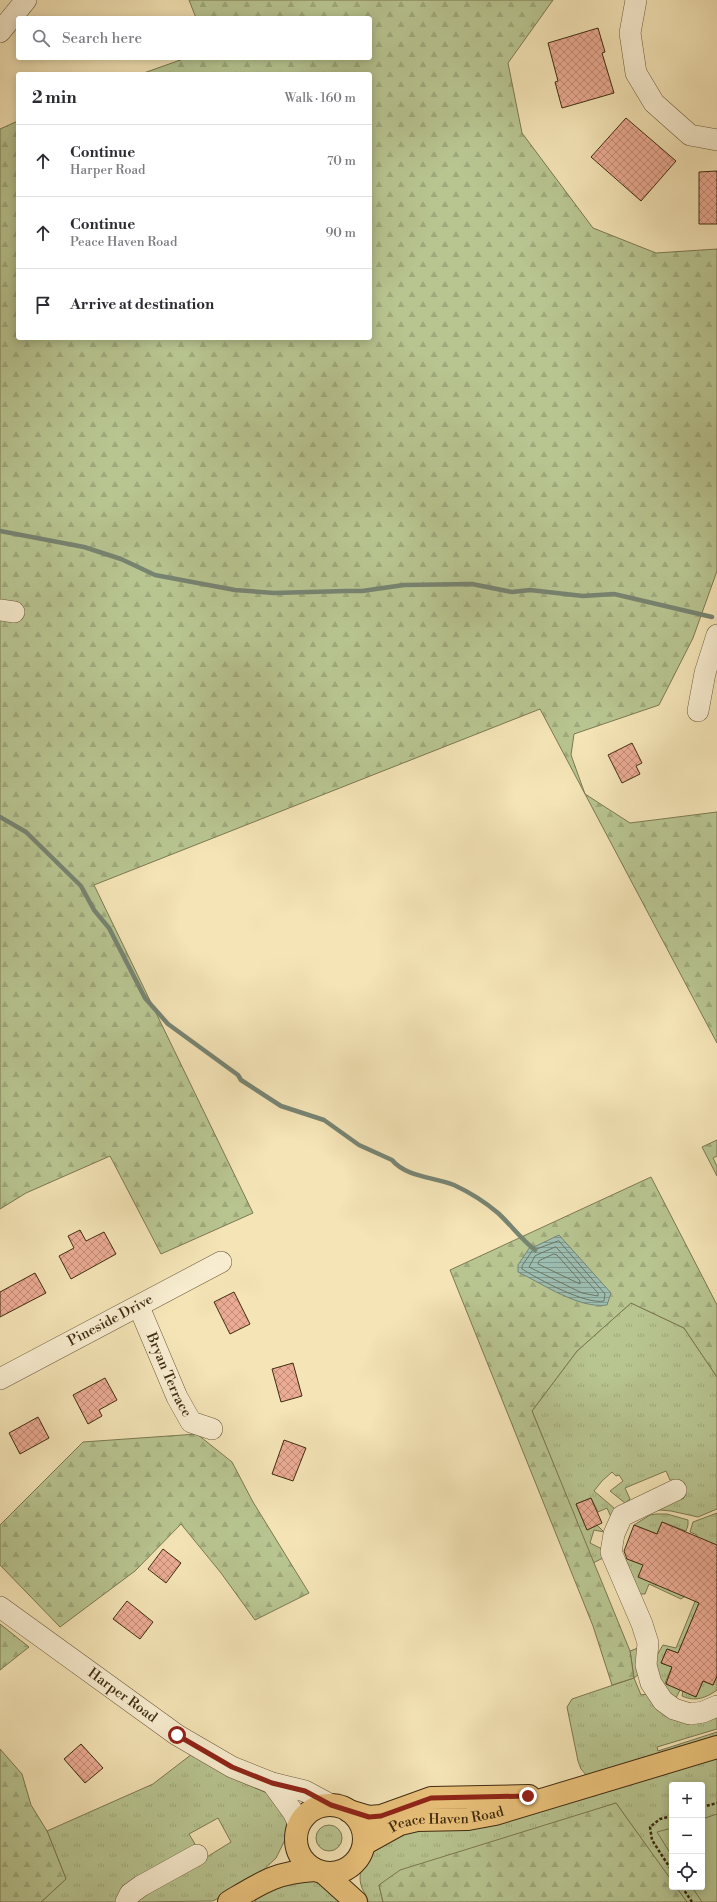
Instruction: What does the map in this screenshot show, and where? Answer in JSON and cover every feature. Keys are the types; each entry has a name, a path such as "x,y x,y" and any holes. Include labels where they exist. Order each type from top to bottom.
{"main road":[{"path":"558,1794 717,1747"},
{"name":"Peace Haven Road","path":"340,1808 369,1817 381,1816 431,1798 558,1794"},
{"name":"Peace Haven Road","path":"364,1844 400,1824 417,1820 468,1819 495,1814 558,1794"},
{"path":"229,1902 269,1878 292,1872 334,1873 344,1870 353,1864 358,1858 364,1844 361,1825 340,1808 321,1806 312,1810 304,1816 297,1831 269,1878"},
{"path":"297,1831 296,1847 300,1857 307,1865 320,1872 356,1902"},
{"path":"353,1864 354,1876 362,1902"}],"street":[{"path":"0,32 26,0"},
{"path":"636,0 630,33 636,73 654,103 690,135 717,140"},
{"path":"698,711 706,666 717,635"},
{"name":"Pineside Drive","path":"0,1379 139,1307 221,1262"},
{"name":"Bryan Terrace","path":"139,1307 177,1397 191,1422 212,1429"},
{"path":"676,1490 622,1516 614,1534 611,1552 642,1624 648,1644 646,1665 651,1683 663,1701 674,1709 690,1714 703,1712 717,1706"},
{"name":"Harper Road","path":"0,1607 177,1735 232,1767 272,1783 305,1791 340,1808"},
{"path":"272,1783 293,1812 297,1831"},
{"path":"126,1902 130,1894 140,1886 197,1855"}],"path":[{"path":"705,1806 717,1803"},
{"path":"669,1817 660,1819 650,1827 652,1840 669,1866"},
{"path":"684,1890 692,1902"}],"green space":[{"path":"189,0 553,0 508,63 522,133 593,228 656,253 717,249 717,571 693,638 659,705 574,734 571,755 585,794 540,709 94,885 253,1213 161,1254 110,1156 26,1193 0,1209 0,129 16,122 16,340 372,340 372,72 147,72 180,60 372,60 372,16 195,16"},
{"path":"585,794 630,823 717,812 717,1043"},
{"path":"717,1140 717,1156 713,1158 717,1166 717,1176 702,1147"},
{"path":"651,1177 717,1305 717,1377 684,1328 631,1303 577,1351 532,1411 630,1651 634,1678 612,1685 593,1626 450,1270"},
{"path":"631,1303 684,1328 717,1377 717,1509 698,1517 671,1511 660,1510 650,1512 684,1498 677,1481 670,1480 666,1471 625,1488 630,1499 625,1503 610,1491 623,1481 619,1475 616,1476 612,1472 594,1491 614,1508 616,1516 611,1517 607,1508 598,1512 591,1498 576,1504 587,1530 597,1525 604,1532 594,1530 590,1543 602,1549 603,1558 593,1563 532,1411 577,1351"},
{"path":"197,1434 232,1462 253,1502 309,1593 255,1620 221,1573 181,1524 135,1571 60,1627 0,1565 0,1525 83,1442"},
{"path":"717,1513 717,1555 697,1537 697,1535 690,1532 693,1522"},
{"path":"667,1514 688,1520 686,1531 662,1522 657,1534 634,1525 650,1515"},
{"path":"625,1558 643,1565 685,1596 681,1599 649,1584 645,1594 640,1594"},
{"path":"696,1599 701,1599 678,1653 667,1649 661,1663 672,1667 665,1683 680,1690 676,1698 668,1692 662,1682 657,1670 656,1660 663,1645 676,1648"},
{"path":"0,1624 29,1647 0,1670"},
{"path":"638,1648 639,1674 634,1678 630,1651"},
{"path":"717,1676 717,1690 713,1693 696,1699 682,1696 683,1691 696,1697 703,1681 713,1685"},
{"path":"634,1678 641,1695 647,1694 717,1715 717,1729 657,1747 658,1751 717,1732 717,1738 588,1777 581,1769 578,1761 567,1707 572,1699"},
{"path":"0,1749 22,1774 31,1805 47,1831 66,1879 41,1902 0,1902"},
{"path":"192,1754 227,1776 267,1793 288,1822 286,1838 276,1858 257,1876 213,1901 134,1902 231,1842 218,1818 189,1834 198,1849 120,1902 41,1902 66,1879 47,1831 153,1784"},
{"path":"717,1758 717,1902 687,1902 678,1890 705,1890 705,1782 669,1782 669,1878 616,1803 379,1885 383,1902 368,1902 360,1881 360,1873 370,1854 385,1837"},
{"path":"616,1803 669,1877 669,1890 678,1890 687,1902 383,1902 379,1885 400,1870"},
{"path":"717,1814 717,1902 702,1902 694,1890 705,1890 705,1818"},
{"path":"329,1825 338,1829 342,1838 338,1847 329,1851 320,1847 316,1838 320,1829"},
{"path":"669,1829 669,1851 657,1832"},
{"path":"315,1878 345,1902 255,1902 255,1900 284,1882"}],"water":[{"path":"559,1235 611,1293 607,1305 596,1305 573,1299 518,1272 518,1265 530,1247 536,1246"}],"building":[{"path":"598,28 605,52 602,53 614,93 562,108 555,82 558,81 548,43"},
{"path":"626,118 676,161 641,201 591,157"},
{"path":"717,171 717,224 699,224 699,172"},
{"path":"632,743 642,763 636,766 640,774 622,783 608,755"},
{"path":"80,1230 86,1241 104,1232 116,1254 71,1279 59,1256 74,1248 68,1236"},
{"path":"35,1273 46,1293 0,1317 0,1292"},
{"path":"234,1292 250,1324 230,1334 214,1302"},
{"path":"293,1363 302,1396 281,1402 272,1369"},
{"path":"105,1378 117,1400 99,1410 102,1416 88,1424 73,1395"},
{"path":"38,1417 49,1438 20,1454 9,1433"},
{"path":"284,1440 306,1448 293,1481 272,1474"},
{"path":"591,1498 602,1523 587,1530 576,1504"},
{"path":"662,1522 717,1545 717,1676 713,1685 703,1681 696,1697 666,1684 672,1667 661,1663 667,1649 678,1653 699,1603 638,1577 643,1565 627,1559 624,1551 634,1525 657,1534"},
{"path":"163,1549 181,1563 166,1583 148,1569"},
{"path":"127,1601 153,1622 140,1639 113,1619"},
{"path":"81,1744 103,1768 85,1783 64,1759"}],"waterway":[{"path":"0,531 84,547 121,559 155,575 235,590 274,593 362,591 404,585 472,584 512,592 530,590 583,596 614,594 712,617"},
{"path":"0,817 26,832 81,886 94,910 109,928 145,998 168,1024 238,1075 241,1080 281,1106 324,1120 359,1145 392,1160 405,1170 454,1185 477,1198 498,1213 535,1250"}],"route":[{"path":"177,1735 232,1767 272,1783 305,1791 331,1805 369,1817 381,1816 431,1798 461,1796 528,1796"}]}
